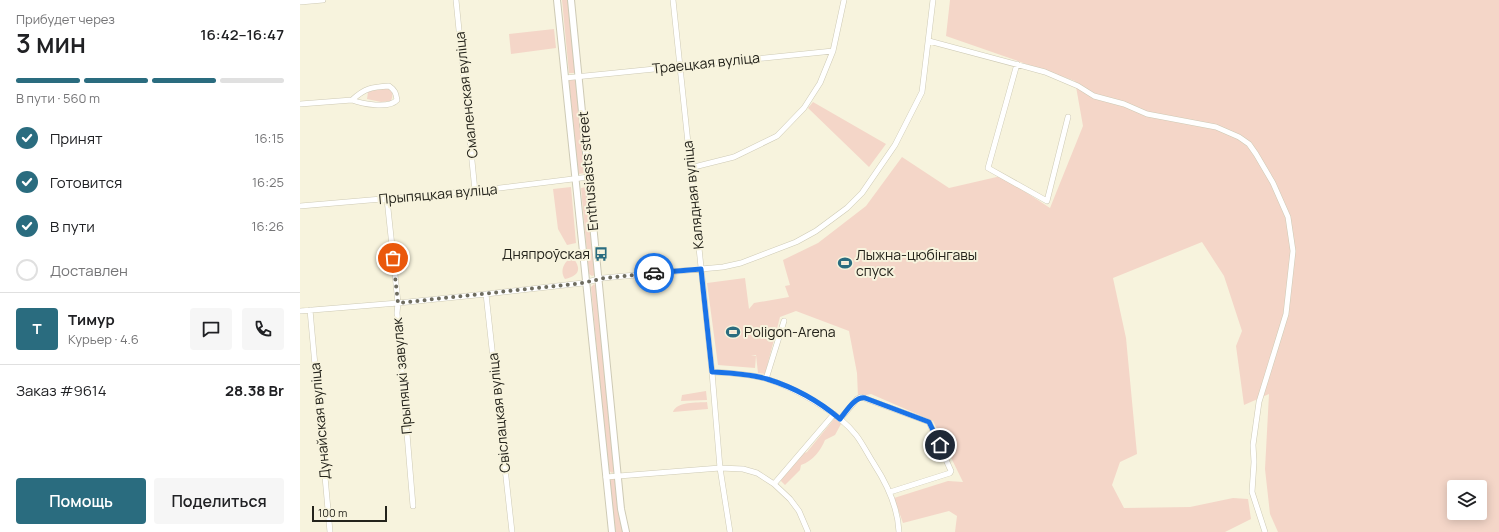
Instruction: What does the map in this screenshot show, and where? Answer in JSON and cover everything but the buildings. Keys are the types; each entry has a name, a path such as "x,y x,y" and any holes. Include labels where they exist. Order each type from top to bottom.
{"street":[{"path":"300,2 323,0"},
{"name":"Смаленская вуліца","path":"456,0 475,191"},
{"name":"Enthusiasts street","path":"557,0 612,532"},
{"name":"Enthusiasts street","path":"571,0 619,476 621,509 626,532"},
{"name":"Калядная вуліца","path":"673,0 712,372 720,468 730,532"},
{"path":"690,168 734,157 776,136 804,108 820,83 832,51 844,0"},
{"path":"300,311 486,294 587,282 599,279 723,267 741,263 796,242 816,231 847,208 862,193 895,145 922,92 933,0"},
{"path":"929,41 1045,72 1078,86 1094,96 1124,104 1147,114 1216,127 1239,137 1249,144 1256,154 1273,183 1288,217 1293,251 1286,314 1281,326 1259,402 1253,445 1254,462 1252,492 1265,532"},
{"name":"Траецкая вуліца","path":"565,78 679,65 832,51"},
{"path":"1017,64 988,168 1047,201 1068,118"},
{"path":"300,104 352,100 359,103 368,104 390,104 396,100 396,94 394,89 389,86 372,87 366,89 352,100"},
{"name":"Прыпяцкая вуліца","path":"300,206 475,191 576,179 589,176"},
{"name":"Прыпяцкі завулак","path":"386,199 398,303 397,313 413,506"},
{"name":"Свіслацкая вуліца","path":"486,294 512,532"},
{"name":"Дунайская вуліца","path":"310,310 330,532"},
{"path":"766,379 784,321"},
{"path":"712,372 766,379 791,389 840,419 856,435 890,492 900,532"},
{"path":"840,419 857,399 861,397 929,422 951,467 950,473 890,492"},
{"path":"774,484 834,414"},
{"path":"606,477 720,468 743,469 757,473 774,484 790,499 799,511 808,532"}],"shaded area":[{"path":"562,0 568,0 576,73 569,73"},
{"path":"950,0 1499,0 1499,532 1278,532 1270,514 1265,469 1269,394 1244,405 1236,346 1242,331 1224,276 1202,242 1113,278 1126,338 1137,454 1120,462 1112,485 1124,508 1190,507 1233,498 1248,499 1251,519 1225,532 955,532 957,516 949,511 903,523 894,498 948,481 963,482 933,421 871,394 858,397 857,373 849,331 796,311 780,317 765,374 758,373 756,355 751,356 756,356 755,368 718,365 707,283 745,278 749,309 754,303 789,297 785,286 790,285 783,260 818,243 866,206 902,157 949,188 1001,176 1050,208 1083,126 1075,81 946,36"},
{"path":"554,29 556,48 511,54 509,34"},
{"path":"569,80 576,80 585,173 578,174"},
{"path":"382,88 390,88 392,91 391,101 381,102 367,99 368,92"},
{"path":"813,102 886,144 869,167 808,108"},
{"path":"571,187 576,243 567,245 558,229 553,189"},
{"path":"587,187 595,275 592,276 589,274 581,188"},
{"path":"569,259 574,259 578,269 576,274 565,279 563,276 563,268"},
{"path":"594,284 597,287 615,471 612,473 608,470 591,287"},
{"path":"706,391 707,400 681,401 682,395"},
{"path":"707,402 708,409 673,412 675,408 683,404"},
{"path":"834,419 838,420 841,424 835,435 825,440 816,455 801,465 800,470 785,485 781,481 782,477 802,454 807,452"},
{"path":"611,479 616,480 623,532 615,532"}],"way so far":[{"path":"393,258 398,303 583,283 604,278 654,273"}],"place":[{"name":"Дняпроўская","path":"601,254"},
{"name":"Лыжна-цюбінгавы спуск","path":"845,263"},
{"name":"Poligon-Arena","path":"733,332"}],"route":[{"path":"654,273 701,269 712,372 738,374 766,379 785,386 802,395 822,406 840,419 857,399 861,397 865,398 929,422 940,445"}]}
